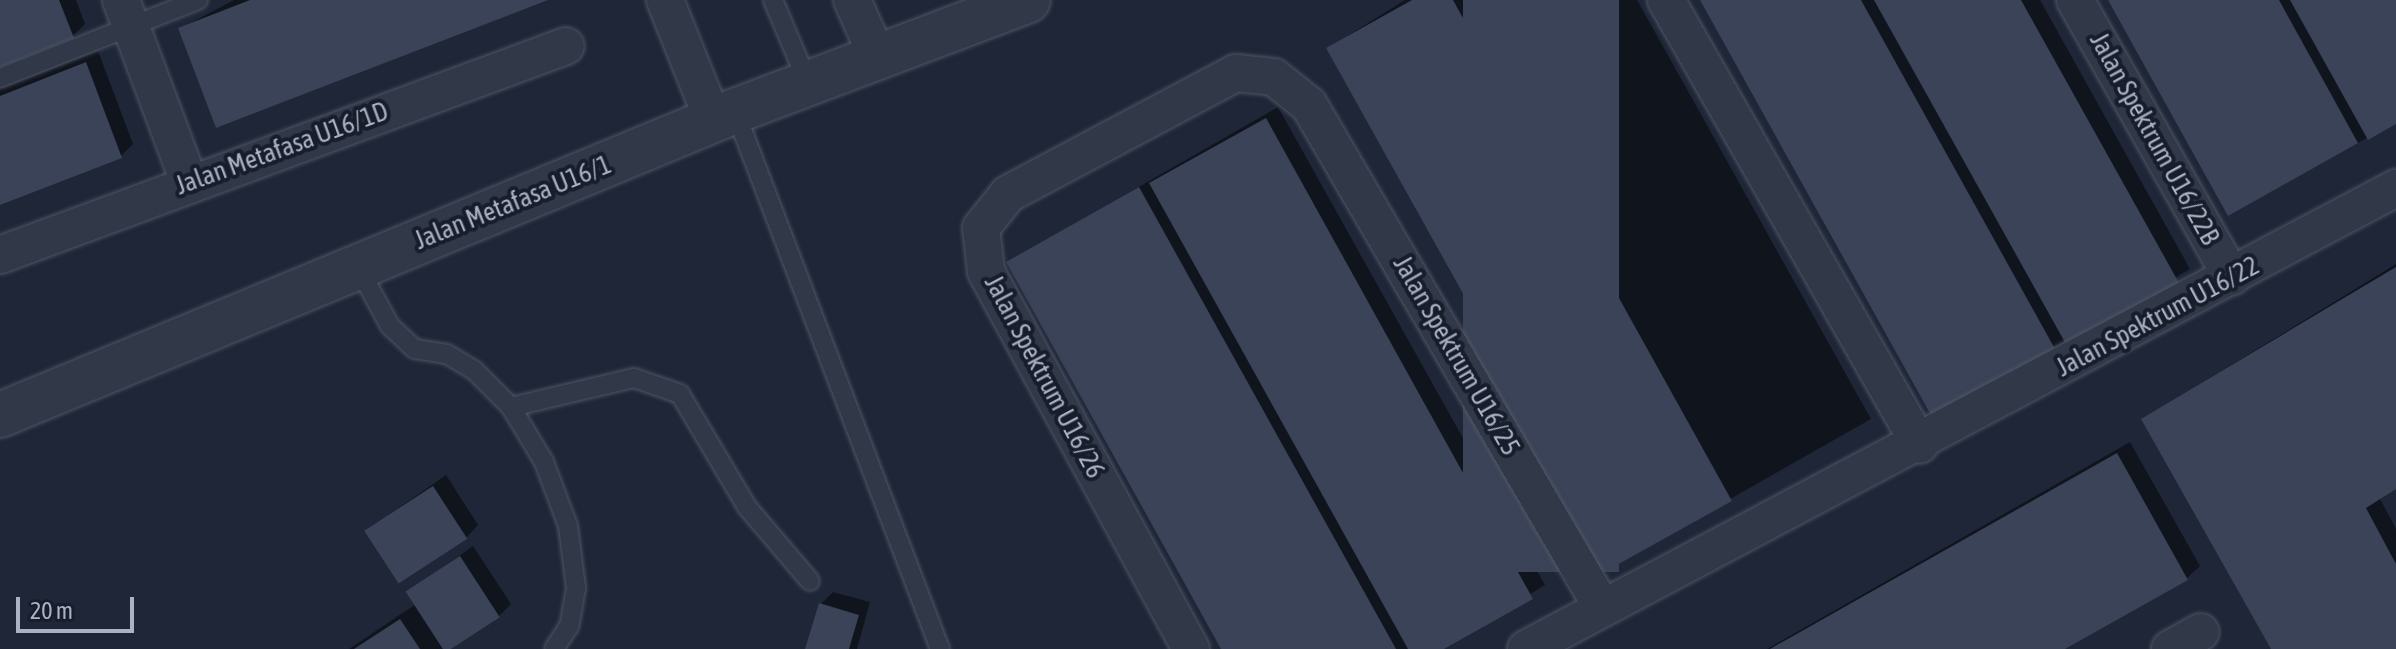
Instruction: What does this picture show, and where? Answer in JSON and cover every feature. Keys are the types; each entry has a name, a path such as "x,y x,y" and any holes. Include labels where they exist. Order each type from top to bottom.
{"street":[{"path":"665,0 724,116"},
{"path":"852,0 878,58"},
{"name":"Jalan Metafasa U16/1","path":"0,415 724,116 1028,0"},
{"path":"1666,0 1920,445"},
{"name":"Jalan Spektrum U16/22B","path":"2075,0 2232,277"},
{"path":"126,13 189,182"},
{"name":"Jalan Metafasa U16/1D","path":"0,255 189,182 566,46"},
{"name":"Jalan Spektrum U16/26","path":"1191,649 986,271 981,228 1008,194 1236,73 1274,77 1309,105"},
{"name":"Jalan Spektrum U16/25","path":"1309,105 1602,607"},
{"name":"Jalan Spektrum U16/22","path":"1526,649 1920,445 2396,188"}],"lane":[{"path":"0,78 126,13 198,0"},
{"path":"773,0 808,83"},
{"path":"724,116 940,649"},
{"path":"358,267 390,326 415,349 447,354 474,370 511,407 568,526 576,588 569,626 554,649"},
{"path":"511,407 634,378 680,394 747,507 810,581"}],"building":[{"path":"0,0 59,0 74,38 0,67"},
{"path":"250,0 548,0 216,128 178,28"},
{"path":"1412,0 1453,0 1732,501 1615,566 1326,48"},
{"path":"1463,0 1619,0 1619,572 1463,572"},
{"path":"1700,0 1861,0 2055,349 1932,417"},
{"path":"1874,0 2021,0 2179,283 2067,346"},
{"path":"2108,0 2279,0 2358,143 2228,216"},
{"path":"2290,0 2396,0 2396,124 2368,140"},
{"path":"86,62 122,158 0,205 0,96"},
{"path":"1266,118 1533,599 1444,649 1408,649 1149,183"},
{"path":"1139,187 1396,649 1221,649 1006,262"},
{"path":"2396,267 2396,489 2366,508 2396,564 2396,649 2271,649 2141,419"},
{"path":"2117,453 2188,580 2065,649 1770,649"},
{"path":"433,486 467,539 399,583 364,531"},
{"path":"460,556 500,617 451,649 443,649 405,591"},
{"path":"819,603 859,615 849,649 805,649"},
{"path":"400,619 420,649 354,649"}]}
